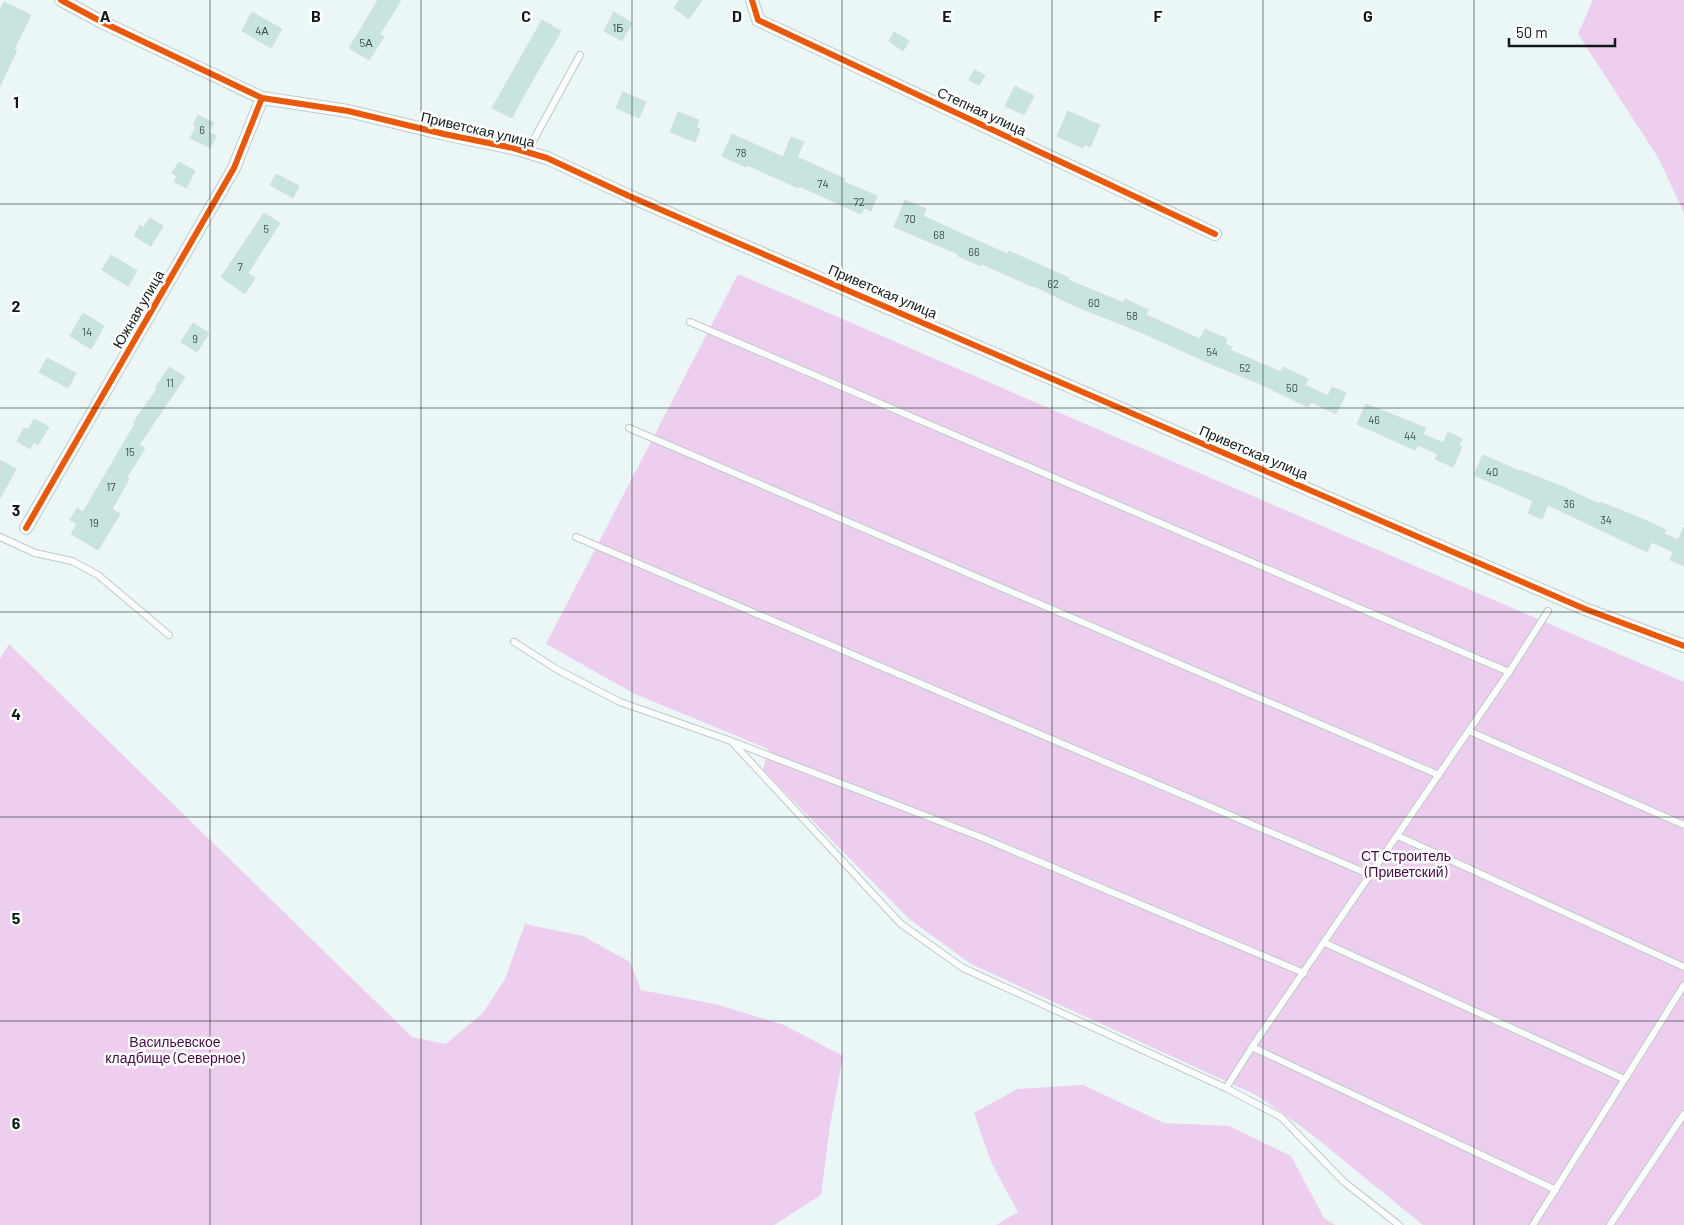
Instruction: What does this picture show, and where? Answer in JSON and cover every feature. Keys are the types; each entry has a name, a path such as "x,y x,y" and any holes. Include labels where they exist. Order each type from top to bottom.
{"street":[{"name":"Приветская улица","path":"61,0 102,22 262,98 348,111 547,158 629,196 1585,610 1684,646"},
{"name":"Степная улица","path":"752,0 758,20 1215,234"},
{"name":"Южная улица","path":"26,528 234,168 262,98"}],"lane":[{"path":"527,152 580,55"},
{"path":"690,322 1509,672"},
{"path":"629,428 1439,775"},
{"path":"0,537 35,553 72,561 98,575 169,635"},
{"path":"576,537 1371,875"},
{"path":"1226,1088 1252,1047 1509,672 1548,611"},
{"path":"514,642 558,670 620,702 731,741 983,838 1304,973"},
{"path":"1469,731 1684,825"},
{"path":"731,741 901,924 963,968 1226,1088 1281,1117 1344,1182 1399,1225"},
{"path":"1398,836 1684,967"},
{"path":"1325,943 1624,1079"},
{"path":"1533,1225 1684,985"},
{"path":"1252,1047 1556,1190"},
{"path":"1610,1225 1684,1114"}],"green space":[{"path":"1593,0 1684,0 1684,213 1659,159 1578,34"},
{"name":"СТ Строитель (Приветский)","path":"738,274 1684,682 1684,1225 1423,1225 1305,1129 1258,1096 971,964 908,918 763,770 768,749 635,694 546,644"},
{"name":"Васильевское кладбище (Северное)","path":"9,644 412,1037 446,1044 483,1013 505,979 525,924 583,936 630,962 641,990 715,1004 784,1025 843,1056 830,1126 821,1195 774,1225 0,1225 0,659"},
{"path":"1083,1085 1164,1123 1229,1126 1291,1156 1324,1218 1335,1225 996,1225 1018,1212 991,1162 974,1113 1017,1089"}],"building":[{"path":"378,0 401,0 380,34 384,37 369,60 349,48"},
{"path":"679,0 702,0 689,19 674,8"},
{"path":"4,2 31,15 14,49 17,50 0,86 0,10"},
{"path":"252,12 282,29 271,48 242,31"},
{"path":"614,12 632,23 622,41 604,31"},
{"path":"542,20 561,31 512,118 492,108"},
{"path":"894,32 909,41 903,51 889,41"},
{"path":"974,70 985,75 979,85 969,80"},
{"path":"1015,86 1034,96 1024,115 1005,106"},
{"path":"623,92 646,102 639,118 616,108"},
{"path":"1068,111 1100,125 1090,147 1084,144 1083,148 1057,136"},
{"path":"678,112 699,120 696,127 700,129 695,142 670,132"},
{"path":"198,115 214,123 209,132 216,136 210,148 190,138 196,127 193,125"},
{"path":"732,134 783,157 791,137 804,142 797,157 845,179 844,182 877,196 871,211 864,208 861,214 799,186 798,188 722,156"},
{"path":"179,162 195,171 186,188 174,182 177,176 172,173"},
{"path":"276,174 299,186 293,198 270,185"},
{"path":"905,200 926,209 923,216 1007,254 1009,251 1069,278 1068,280 1124,303 1125,299 1148,310 1146,315 1200,339 1205,329 1227,339 1225,344 1232,347 1230,350 1281,372 1283,367 1308,379 1305,385 1328,396 1332,387 1346,393 1336,414 1311,402 1308,407 1256,382 1075,306 1034,286 958,256 958,254 894,227"},
{"path":"264,213 280,223 248,273 255,278 245,294 221,277"},
{"path":"150,218 163,226 151,246 134,236 140,225 144,227"},
{"path":"111,255 137,271 128,286 102,270"},
{"path":"83,313 104,326 91,349 70,336"},
{"path":"193,323 209,333 197,352 181,342"},
{"path":"47,358 76,373 68,388 39,372"},
{"path":"169,367 185,377 139,445 145,448 127,477 129,479 112,509 120,514 98,550 71,534 77,524 70,520 77,508 83,512 135,424 133,423 157,389 155,388"},
{"path":"1366,404 1426,428 1423,434 1443,443 1448,432 1462,439 1459,445 1462,447 1453,467 1435,459 1438,454 1418,445 1415,450 1357,424"},
{"path":"34,419 49,427 38,445 34,442 30,449 17,441 24,428 28,430"},
{"path":"1483,455 1519,471 1561,486 1599,504 1600,502 1638,517 1666,530 1664,534 1678,540 1684,527 1684,566 1670,560 1673,552 1652,542 1647,552 1548,505 1542,519 1528,513 1533,501 1474,475"},
{"path":"0,460 16,469 0,498"}],"cycle path":[{"path":"61,0 102,22 262,98 348,111 513,148 547,158 629,196 1585,609 1684,646"},
{"path":"752,0 758,20 1215,234"},
{"path":"26,528 234,168 262,98"}]}
